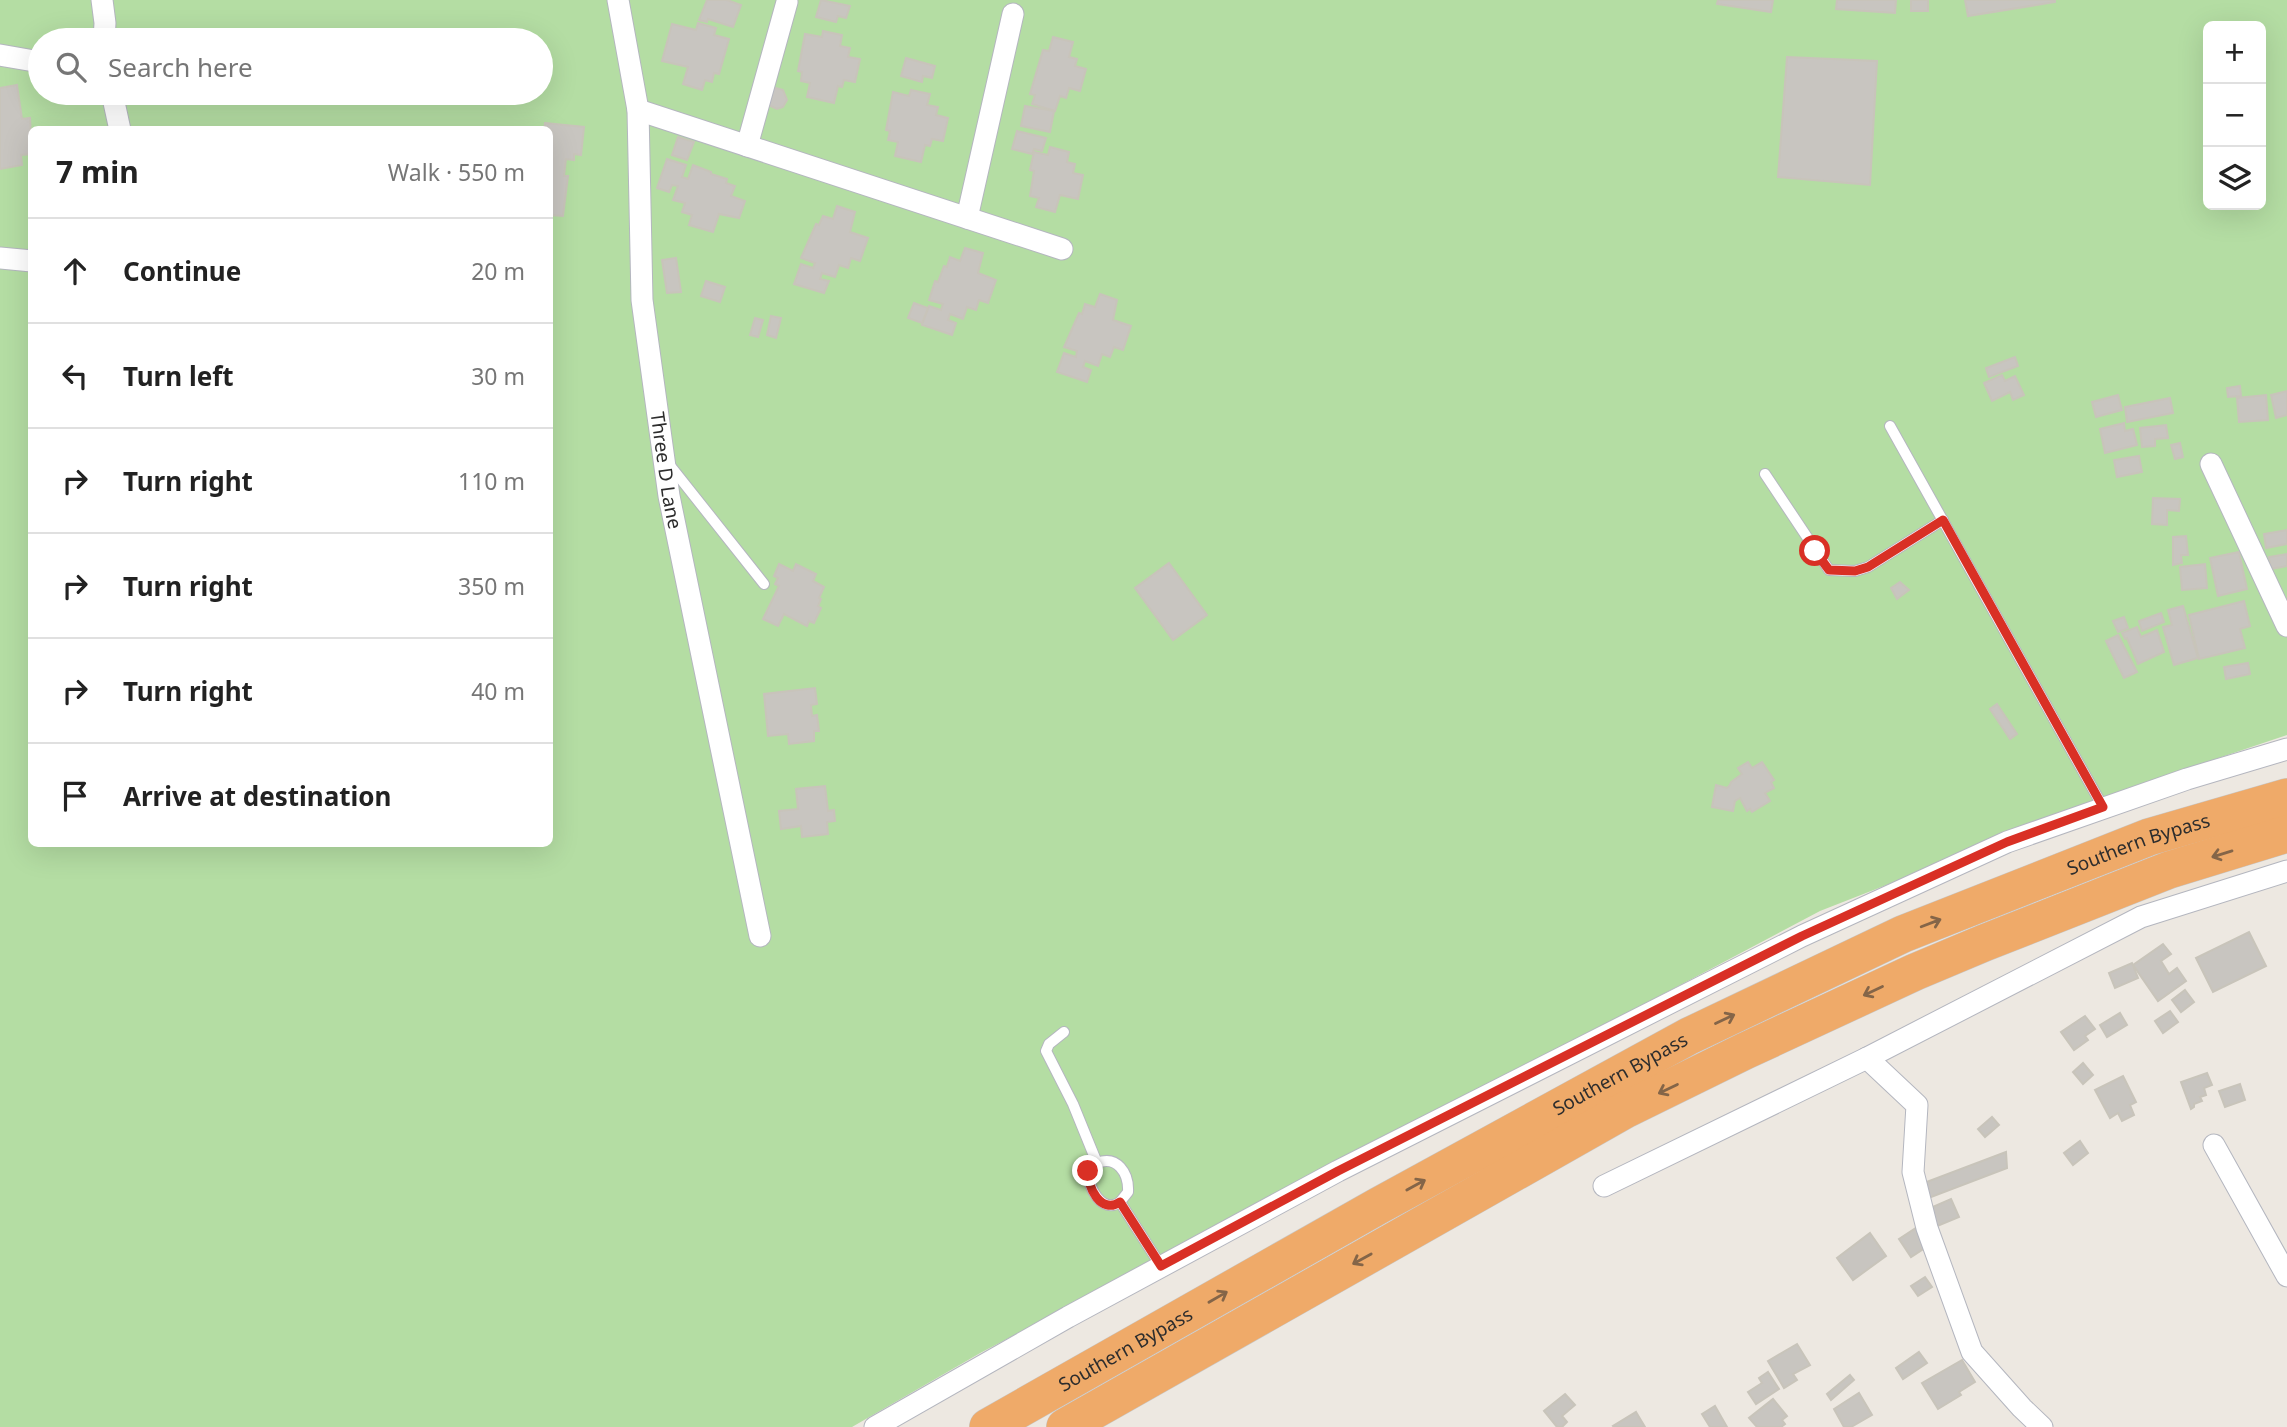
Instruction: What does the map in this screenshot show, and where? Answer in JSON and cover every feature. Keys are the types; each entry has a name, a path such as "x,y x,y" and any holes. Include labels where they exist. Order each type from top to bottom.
{"highway":[{"name":"Southern Bypass","path":"988,1427 1390,1199 1689,1036 1903,934 2149,837 2287,797"},
{"name":"Southern Bypass","path":"1065,1427 1625,1110 1745,1051 1983,943 2169,870 2287,834"}],"street":[{"path":"102,0 105,28"},
{"name":"Three D Lane","path":"618,0 638,110 642,300 664,458 674,523 760,936"},
{"path":"747,146 787,2"},
{"path":"967,218 1013,14"},
{"path":"0,55 28,60"},
{"path":"115,105 119,126"},
{"path":"638,110 1062,249"},
{"path":"0,258 28,261"},
{"path":"2211,464 2287,626"},
{"path":"875,1427 1161,1266 1338,1171 1802,936 2007,842 2187,779 2287,750"},
{"path":"1604,1186 1867,1058 2141,918 2287,871"},
{"path":"1867,1058 1917,1105 1913,1172 1927,1228 1972,1352 2042,1427"},
{"path":"2214,1145 2287,1276"}],"lane":[{"path":"1890,426 2103,807"},
{"path":"664,458 764,584"},
{"path":"1765,474 1829,570 1855,571 1868,567 1943,520"},
{"path":"1064,1032 1049,1044 1046,1051 1073,1104 1097,1163"},
{"path":"1113,1162 1121,1168 1128,1192 1120,1202 1115,1206 1108,1205 1101,1202 1092,1191 1087,1181 1088,1171 1097,1163 1113,1162"},
{"path":"1120,1202 1161,1266"}],"green space":[{"path":"0,0 2287,0 2287,735 2165,776 1820,911 982,1352 852,1427 0,1427"}],"building":[{"path":"707,0 727,0 741,5 733,27 708,19 707,22 699,20"},
{"path":"821,0 850,6 846,18 838,16 836,22 816,17"},
{"path":"1718,0 1773,0 1771,12 1717,4"},
{"path":"1837,0 1896,0 1895,13 1836,9"},
{"path":"1911,0 1928,0 1928,11 1911,11"},
{"path":"1965,0 2055,0 2055,2 1968,16"},
{"path":"698,23 716,28 714,35 729,39 719,74 714,73 712,82 705,80 702,90 683,84 688,67 662,61 672,24 696,30"},
{"path":"823,31 842,35 840,46 850,48 848,57 860,59 855,82 844,80 842,87 838,86 834,103 807,97 810,83 801,81 802,72 798,71 805,34 822,37"},
{"path":"1053,37 1073,42 1069,57 1077,59 1075,66 1086,69 1080,91 1069,88 1066,98 1060,96 1055,111 1032,104 1035,95 1030,94 1043,50 1049,51"},
{"path":"1787,57 1877,61 1870,185 1778,177"},
{"path":"906,58 935,66 932,78 923,76 922,82 901,76"},
{"path":"17,85 22,119 30,118 30,126 28,126 28,154 21,155 22,165 0,169 0,88"},
{"path":"773,89 783,90 787,100 783,107 777,109 768,105"},
{"path":"911,90 930,94 927,105 938,107 936,115 948,118 943,141 932,139 930,146 925,145 921,162 895,156 898,142 888,140 890,131 886,130 893,92 909,96"},
{"path":"1025,106 1054,111 1050,132 1021,126"},
{"path":"545,123 584,127 581,155 574,154 574,160 566,159 564,176 568,176 563,216 553,215 553,126 545,126"},
{"path":"1017,131 1046,138 1042,151 1034,149 1032,154 1012,149"},
{"path":"678,137 694,142 687,160 672,155"},
{"path":"1050,147 1069,152 1067,162 1075,164 1073,173 1083,175 1078,199 1060,195 1055,212 1036,207 1039,198 1030,196 1034,171 1030,170 1034,152 1048,155"},
{"path":"667,159 686,165 682,177 688,179 693,165 727,179 726,183 735,186 731,196 745,201 739,218 719,214 713,232 689,225 692,215 682,212 685,203 673,200 678,186 672,185 669,192 657,188"},
{"path":"837,206 855,212 850,232 868,238 860,261 851,258 848,268 839,265 835,277 822,273 820,279 829,281 824,293 794,284 801,264 813,268 815,263 801,258 816,224 819,225 823,216 833,219"},
{"path":"965,248 983,253 978,273 996,280 988,303 979,300 976,310 967,307 963,319 950,314 948,320 956,323 952,335 922,325 929,306 941,310 943,304 929,300 935,281 938,282 950,257 960,261"},
{"path":"676,258 681,292 667,293 662,260"},
{"path":"706,281 725,287 720,302 701,296"},
{"path":"1100,294 1117,300 1113,320 1131,326 1123,350 1114,347 1110,357 1102,354 1098,366 1085,361 1083,367 1091,370 1087,382 1057,372 1064,353 1076,357 1077,351 1064,347 1085,304 1095,307"},
{"path":"914,303 928,308 922,323 908,318"},
{"path":"771,316 781,318 776,338 767,335"},
{"path":"755,318 763,320 758,337 750,335"},
{"path":"2015,357 2018,366 1989,377 1986,368"},
{"path":"2002,375 2005,381 2015,376 2024,395 2013,400 2010,392 1992,401 1984,383"},
{"path":"2240,386 2241,396 2228,397 2227,388"},
{"path":"2287,391 2287,415 2276,418 2271,395"},
{"path":"2118,395 2122,410 2096,417 2092,402"},
{"path":"2266,395 2268,420 2239,422 2237,398"},
{"path":"2170,398 2173,413 2127,422 2125,407"},
{"path":"2124,423 2125,431 2133,429 2137,445 2105,453 2100,429"},
{"path":"2166,425 2168,438 2155,439 2155,446 2142,447 2140,428"},
{"path":"2180,443 2183,457 2175,459 2171,445"},
{"path":"2139,456 2142,472 2117,477 2114,460"},
{"path":"2153,498 2180,499 2179,511 2167,510 2167,525 2152,524"},
{"path":"2287,530 2287,544 2266,548 2264,534"},
{"path":"2186,536 2188,555 2181,555 2182,563 2173,565 2173,537"},
{"path":"2239,552 2247,589 2218,596 2210,558"},
{"path":"2287,554 2287,566 2271,569 2269,557"},
{"path":"1169,563 1207,615 1173,640 1135,588"},
{"path":"779,564 793,571 796,564 816,574 813,581 824,587 819,598 821,599 818,606 821,608 814,623 809,621 807,626 784,614 778,626 763,619 779,586 775,584 778,578 774,576"},
{"path":"2205,564 2207,588 2182,590 2180,567"},
{"path":"1900,582 1909,590 1897,599 1891,588"},
{"path":"2244,601 2250,626 2240,629 2245,648 2199,659 2189,615"},
{"path":"2183,606 2198,658 2174,665 2163,627 2172,625 2168,610"},
{"path":"2161,613 2164,622 2142,631 2139,621"},
{"path":"2124,617 2128,628 2118,632 2113,621"},
{"path":"2137,627 2141,637 2157,630 2164,652 2138,664 2127,638 2125,639 2122,633"},
{"path":"2118,635 2137,672 2124,678 2106,641"},
{"path":"2248,663 2250,674 2226,679 2224,667"},
{"path":"815,688 817,704 811,705 812,716 817,715 819,731 814,731 814,741 789,744 788,734 768,736 764,694"},
{"path":"1997,704 2017,734 2010,739 1990,709"},
{"path":"1748,762 1752,768 1762,762 1774,780 1771,782 1774,788 1765,793 1770,801 1752,812 1750,809 1747,811 1740,798 1735,801 1733,811 1712,807 1716,785 1727,788 1742,774 1738,768"},
{"path":"825,786 828,811 834,810 835,821 827,822 828,834 802,837 801,826 781,829 779,811 798,809 796,789"},
{"path":"2249,932 2266,966 2213,992 2196,958"},
{"path":"2163,944 2171,954 2161,961 2169,974 2177,968 2186,981 2158,1001 2133,965"},
{"path":"2132,963 2138,978 2115,988 2109,973"},
{"path":"2185,990 2194,1002 2181,1012 2172,1000"},
{"path":"2170,1011 2178,1022 2163,1033 2155,1021"},
{"path":"2120,1013 2127,1025 2107,1037 2100,1025"},
{"path":"2085,1016 2095,1029 2085,1036 2088,1040 2074,1050 2061,1032"},
{"path":"2083,1063 2093,1075 2083,1084 2073,1072"},
{"path":"2207,1073 2212,1085 2204,1088 2206,1095 2200,1097 2202,1101 2194,1104 2191,1109 2181,1082"},
{"path":"2123,1076 2136,1102 2130,1105 2134,1115 2122,1121 2118,1113 2110,1118 2095,1090"},
{"path":"2240,1084 2245,1100 2225,1107 2219,1091"},
{"path":"1992,1117 1999,1125 1985,1137 1978,1129"},
{"path":"2080,1141 2088,1153 2073,1165 2064,1153"},
{"path":"2006,1152 2007,1168 1926,1199 1921,1184"},
{"path":"1951,1199 1959,1217 1935,1227 1928,1209"},
{"path":"1916,1228 1928,1246 1911,1257 1899,1239"},
{"path":"1870,1233 1886,1256 1853,1280 1837,1258"},
{"path":"1925,1277 1932,1287 1918,1296 1911,1286"},
{"path":"1797,1344 1810,1365 1793,1374 1797,1380 1784,1388 1768,1361"},
{"path":"1919,1352 1927,1363 1903,1379 1896,1368"},
{"path":"1962,1360 1975,1382 1959,1392 1961,1395 1938,1409 1922,1383"},
{"path":"1768,1372 1779,1389 1756,1404 1748,1392 1762,1383 1759,1378"},
{"path":"1850,1375 1854,1380 1831,1400 1827,1394"},
{"path":"1859,1393 1872,1415 1851,1427 1844,1427 1834,1409"},
{"path":"1565,1394 1575,1405 1562,1416 1567,1422 1562,1427 1557,1427 1544,1411"},
{"path":"1773,1399 1787,1416 1782,1420 1785,1424 1781,1427 1757,1427 1749,1418"},
{"path":"1715,1406 1727,1427 1710,1427 1702,1414"},
{"path":"1636,1412 1645,1427 1613,1426"}],"route":[{"path":"1088,1171 1087,1181 1092,1191 1101,1202 1108,1205 1115,1206 1120,1202 1161,1266 1338,1171 1802,936 2007,842 2103,807 1943,520 1868,567 1855,571 1829,570 1815,551"}]}
